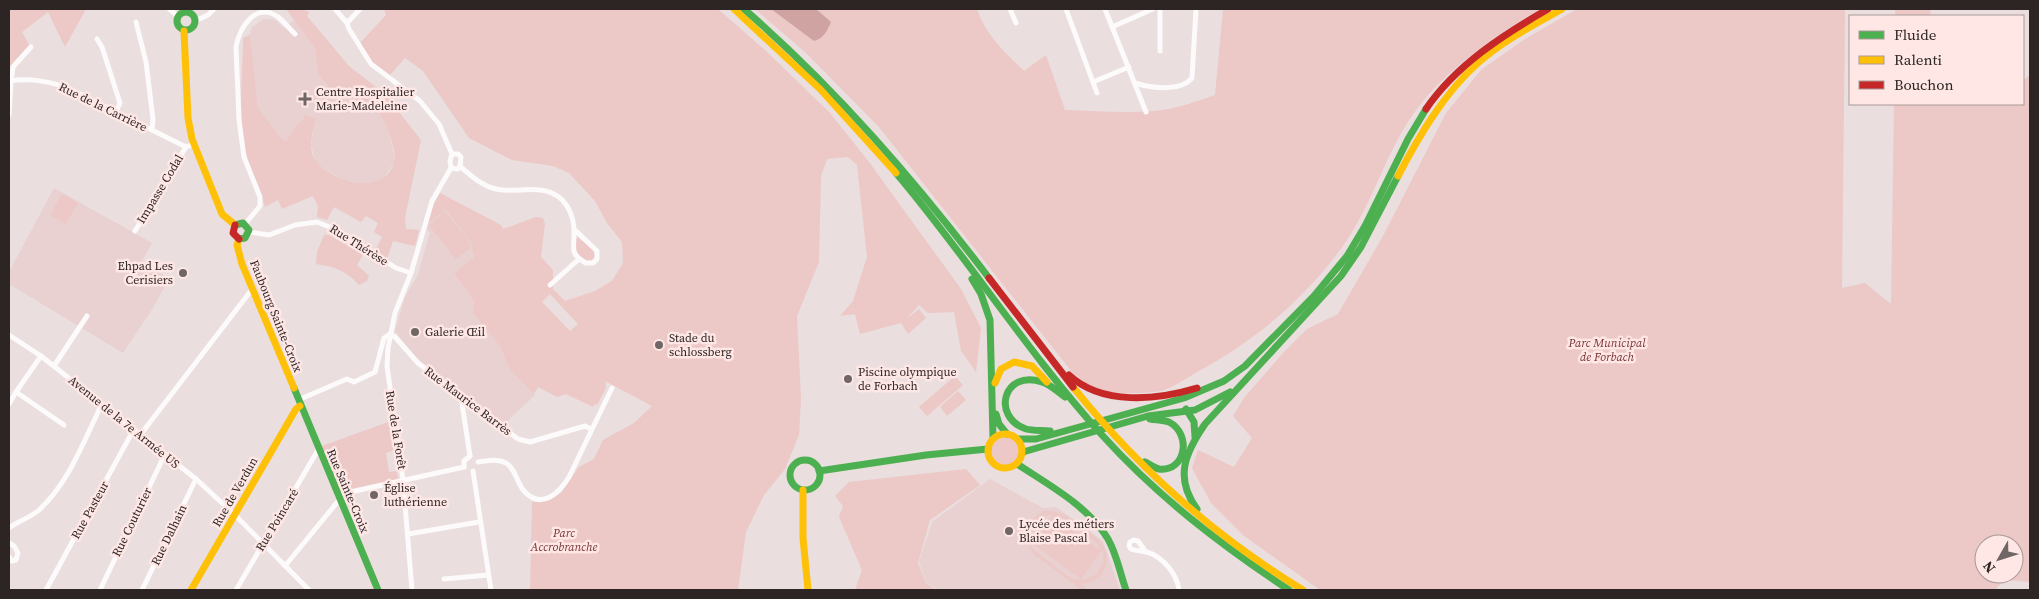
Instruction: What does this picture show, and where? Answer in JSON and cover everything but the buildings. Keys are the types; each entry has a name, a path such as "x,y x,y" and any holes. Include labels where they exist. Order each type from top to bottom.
{"main road":[{"path":"734,9 804,72 851,121 948,239 1082,414"},
{"path":"744,9 810,67 852,112 957,238 1048,356 1128,450 1162,485 1194,513 1248,555 1303,590"},
{"path":"1290,590 1244,562 1193,522 1143,477 1104,436 1082,414 1040,374 1025,364 1014,362 1002,367 997,374 995,383 996,416 999,424 1007,434 1026,441 1065,429 1161,405 1210,389 1226,380 1262,350 1315,296 1341,265 1364,228 1402,150 1439,92 1474,56 1516,27 1548,9"},
{"path":"1248,555 1206,518 1191,502 1185,492 1184,469 1195,438 1205,424 1341,276 1361,247 1410,153 1447,96 1478,63 1522,32 1562,9"},
{"path":"184,31 190,30 194,26 195,21 189,10 182,12 178,16 177,25 184,31 190,145 222,214 235,225 244,224 248,227 249,232 245,238 239,239 233,233 235,225"},
{"name":"Faubourg Sainte-Croix","path":"239,239 240,258 299,403"},
{"path":"948,239 990,311 992,331 991,385 993,438 988,449 990,459 997,467 1008,468 1017,464 1023,452 1022,445 1018,439"},
{"path":"1048,356 1073,380 1087,389 1098,393 1131,396 1190,390 1231,372 1262,350"},
{"path":"1023,452 1135,420 1161,414 1189,411 1226,395 1251,374"},
{"path":"1047,382 1037,378 1028,378 1012,385 1007,392 1004,402 1005,412 1011,421 1030,431 1065,429"},
{"name":"Rue Sainte-Croix","path":"299,403 378,590"},
{"name":"Rue de Verdun","path":"191,590 299,403"},
{"path":"1161,405 1178,405 1189,411 1195,423 1195,438"},
{"path":"1128,450 1147,464 1161,469 1176,463 1184,451 1185,442 1181,431 1174,424 1157,419 1135,420"},
{"path":"993,438 1007,434"},
{"path":"819,472 902,458 988,449"},
{"path":"808,460 813,462 819,472 818,482 814,487 803,490 792,482 790,477 793,466 798,461 808,460"},
{"path":"1017,464 1079,507 1099,526 1109,541 1126,590"},
{"path":"803,490 803,538 808,590"}],"street":[{"path":"169,9 178,16"},
{"path":"195,21 208,15 214,9"},
{"path":"335,9 348,23 349,29 371,64 420,101 440,124 452,154 450,160 451,168 458,169 462,163 460,157 458,154 452,154"},
{"path":"348,23 360,9"},
{"path":"1010,9 1016,23"},
{"path":"1066,9 1097,92"},
{"path":"1105,9 1146,112"},
{"path":"1112,27 1144,11 1153,9"},
{"path":"1160,9 1160,51"},
{"path":"1135,83 1147,87 1180,86 1189,82 1192,78 1196,9"},
{"path":"244,224 260,206 260,197 244,157 239,111 237,38 240,30 252,16 264,13 278,17 295,34"},
{"path":"136,22 146,62 154,119 152,130"},
{"path":"97,39 102,47 120,103 116,112"},
{"path":"9,114 10,81 13,67 31,47"},
{"path":"1093,82 1128,67"},
{"name":"Rue de la Carrière","path":"10,81 26,79 45,81 66,87 152,130 190,145"},
{"name":"Impasse Codal","path":"135,231 190,145"},
{"path":"460,166 481,183 495,189 527,189 558,196 569,207 575,230 572,244 575,255 586,263 593,263 597,259 597,252 575,230"},
{"name":"Rue de la Forêt","path":"412,590 403,480 387,366 390,334 395,313 411,273 432,201 451,168"},
{"name":"Rue Thérèse","path":"249,232 269,235 295,225 316,222 337,230 396,268 411,273"},
{"path":"550,285 579,259"},
{"path":"141,434 253,288"},
{"path":"54,366 87,316"},
{"path":"299,403 347,379 354,382 375,372 384,338 390,334"},
{"name":"Rue Maurice Barrès","path":"390,334 418,363 518,439 530,442 588,427"},
{"name":"Avenue de la 7e Armée US","path":"9,335 54,366 196,479 235,515 308,590"},
{"path":"9,404 41,356"},
{"path":"478,462 496,460 504,462 514,471 524,492 537,499 551,498 562,489 569,477 588,427 612,388"},
{"path":"16,392 64,425"},
{"path":"461,397 470,456"},
{"path":"9,528 37,512 54,493 67,473 102,404"},
{"name":"Rue Pasteur","path":"46,590 134,429"},
{"name":"Rue Poincaré","path":"236,590 318,450"},
{"name":"Rue Couturier","path":"100,590 165,454"},
{"path":"470,456 478,462"},
{"path":"464,467 464,461 470,456"},
{"path":"473,471 477,468 478,462"},
{"path":"285,566 338,498 403,480 458,470 464,467"},
{"path":"464,467 473,471"},
{"path":"473,471 490,590"},
{"name":"Rue Dalhain","path":"142,590 196,479"},
{"path":"408,534 479,522"},
{"path":"9,544 14,546 18,554 16,560 12,561 9,557"},
{"path":"1146,552 1163,562 1173,573 1179,590"},
{"path":"444,580 488,575"}],"shaded area":[{"path":"771,9 816,9 831,22 823,36 814,41"},
{"name":"Centre Hospitalier Marie-Madeleine","path":"264,19 275,20 284,28 294,20 315,48 318,74 336,96 348,96 371,106 384,118 394,154 394,163 383,179 377,182 360,183 344,180 324,169 316,162 311,145 316,119 302,121 297,124 286,141 281,138 258,109 250,35 252,27"},
{"path":"54,188 152,243 142,261 169,279 151,311 123,353 9,284 9,272"},
{"path":"446,210 470,241 474,257 454,275 474,301 473,313 499,345 510,370 535,395 504,424 418,360 395,331 405,297 418,275 430,232 426,230 427,224"},
{"name":"Lycée des métiers Blaise Pascal","path":"990,479 1043,508 1056,507 1103,541 1120,590 938,590 926,582 919,562 932,522"}],"green space":[{"path":"86,9 65,47 48,12 22,32 29,45 10,66 9,78 9,10"},
{"path":"286,9 301,9 309,12 307,16 349,66 385,94 421,140 405,218 406,229 419,230 415,246 393,241 387,259 375,251 382,237 374,232 378,223 366,216 361,222 334,207 327,220 317,217 318,206 313,196 282,209 278,200 265,207 249,163 242,128 243,38 250,35 258,108 281,138 286,141 305,115 316,119 311,145 312,153 317,163 339,178 353,182 366,183 379,180 388,174 395,158 383,118 366,104 351,98 336,96 318,74 315,48"},
{"name":"Parc Accrobranche","path":"384,9 718,9 765,50 830,113 869,162 961,289 981,328 976,372 961,351 954,312 928,313 919,305 906,319 919,309 926,318 908,334 901,323 860,334 855,314 840,316 853,301 867,257 857,165 848,157 827,159 821,176 819,262 797,316 801,399 799,435 785,469 764,495 746,532 738,590 530,590 532,502 549,501 561,493 579,467 594,459 603,440 634,423 652,406 605,381 606,388 597,405 595,404 593,407 566,394 557,397 538,387 534,394 510,370 499,345 473,313 474,301 454,274 474,257 470,241 446,210 427,224 433,205 440,193 501,225 503,229 536,217 543,218 545,224 541,257 553,270 553,289 565,301 595,291 612,281 623,263 622,242 607,223 595,201 569,173 553,166 512,160 469,138 423,71 405,58 390,75 373,63 360,43 386,15","holes":["550,294 578,324 570,331 542,302"]},
{"path":"755,9 977,9 990,35 1024,71 1046,55 1065,110 1126,112 1170,109 1215,95 1223,9 1540,9 1508,29 1460,64 1445,77 1420,105 1398,139 1363,213 1342,247 1312,284 1277,318 1238,347 1181,382 1164,390 1132,393 1096,390 1072,372 879,127 805,52"},
{"name":"Parc Municipal de Forbach","path":"1577,9 1845,9 1842,288 1865,283 1891,304 1894,105 2024,105 2024,79 2030,75 2030,582 2024,582 2024,534 1974,534 1974,584 2000,584 1995,590 1320,590 1243,535 1211,503 1192,468 1198,450 1234,467 1252,438 1233,416 1244,398 1283,353 1307,329 1338,314 1383,236 1446,113 1481,70 1525,39"},
{"path":"1895,9 1931,9 1930,15 1895,15"},
{"path":"62,194 78,203 66,224 50,215"},
{"path":"445,212 469,241 470,248 456,259 429,225"},
{"path":"324,235 329,235 363,255 357,265 369,276 367,281 359,285 350,276 339,270 316,264 317,252"},
{"path":"577,237 593,249 595,256 592,260 587,261 577,252 575,238"},
{"path":"955,376 963,385 927,416 919,407"},
{"path":"958,391 966,400 947,416 940,407"},
{"path":"391,421 394,450 386,453 389,472 397,471 398,479 337,492 319,447"},
{"path":"1005,437 1015,441 1019,451 1015,461 1005,465 995,461 991,451 995,441"},
{"path":"966,469 980,485 930,520 918,563 926,583 936,590 855,590 862,570 839,517 843,506 835,496 849,482"},
{"path":"1044,511 1054,511 1064,515 1088,530 1101,543 1107,557 1106,564 1104,570 1095,580 1080,584 1088,590 1082,590 1034,554 1030,548 1027,530 1029,524","holes":["1047,515 1062,517 1097,543 1103,553 1103,564 1097,574 1085,580 1072,579 1036,552 1031,546 1030,529 1040,517"]},
{"path":"1053,515 1101,551 1081,579 1032,543"}],"traffic: fast":[{"path":"744,9 811,71 873,137 932,206 989,278"},
{"path":"182,12 190,12 195,17 195,21 193,28 182,30 177,25 177,17 182,12"},
{"path":"1018,439 1036,439 1184,398 1224,381 1245,366 1314,296 1347,256 1365,226 1408,139 1426,109"},
{"path":"896,173 948,238 1023,338 1102,435 1167,499 1214,537 1289,590"},
{"path":"1197,509 1190,498 1184,476 1188,455 1198,435 1205,424 1341,276 1361,247 1398,176"},
{"path":"235,225 243,223 249,230 245,238 239,239"},
{"path":"972,279 981,294 990,320 993,438"},
{"path":"1050,431 1026,429 1015,423 1008,415 1005,405 1006,396 1018,382 1029,380 1045,383 1065,397"},
{"path":"294,388 378,590"},
{"path":"1023,452 1148,416 1195,410 1230,392"},
{"path":"1186,409 1194,422 1195,437"},
{"path":"996,414 999,424 1007,434"},
{"path":"1145,462 1159,469 1168,468 1175,465 1183,451 1181,435 1176,428 1167,421 1150,419"},
{"path":"819,471 926,455 988,449"},
{"path":"805,460 811,461 819,469 820,475 819,481 811,489 805,490 799,489 791,481 790,475 791,469 799,461 805,460"},
{"path":"1017,464 1079,506 1100,527 1114,551 1126,590"}],"traffic: slow":[{"path":"734,9 820,89 896,173"},
{"path":"1398,176 1443,101 1466,75 1497,48 1562,9"},
{"path":"184,31 188,118 192,139 222,214 235,225"},
{"path":"239,239 237,245 242,264 294,388"},
{"path":"995,383 1001,369 1014,362 1032,366 1047,382"},
{"path":"1073,387 1124,445 1179,499 1239,547 1303,590"},
{"path":"191,590 296,409 300,406"},
{"path":"1005,434 1012,435 1017,439 1021,444 1022,451 1021,458 1017,463 1012,467 1005,468 998,467 993,463 989,458 988,451 989,444 993,439 998,435 1005,434"},
{"path":"803,490 803,538 808,590"}],"traffic: jam":[{"path":"1426,109 1451,78 1481,52 1514,29 1548,9"},
{"path":"235,225 233,233 239,239"},
{"path":"989,278 1073,387"},
{"path":"1069,375 1082,385 1097,392 1130,398 1165,395 1197,388"}],"place":[{"name":"Centre Hospitalier Marie-Madeleine","path":"305,99"},
{"name":"Ehpad Les Cerisiers","path":"183,273"},
{"name":"Galerie Œil","path":"415,332"},
{"name":"Stade du schlossberg","path":"659,345"},
{"name":"Piscine olympique de Forbach","path":"848,379"},
{"name":"Église luthérienne","path":"374,495"},
{"name":"Lycée des métiers Blaise Pascal","path":"1009,531"}]}
